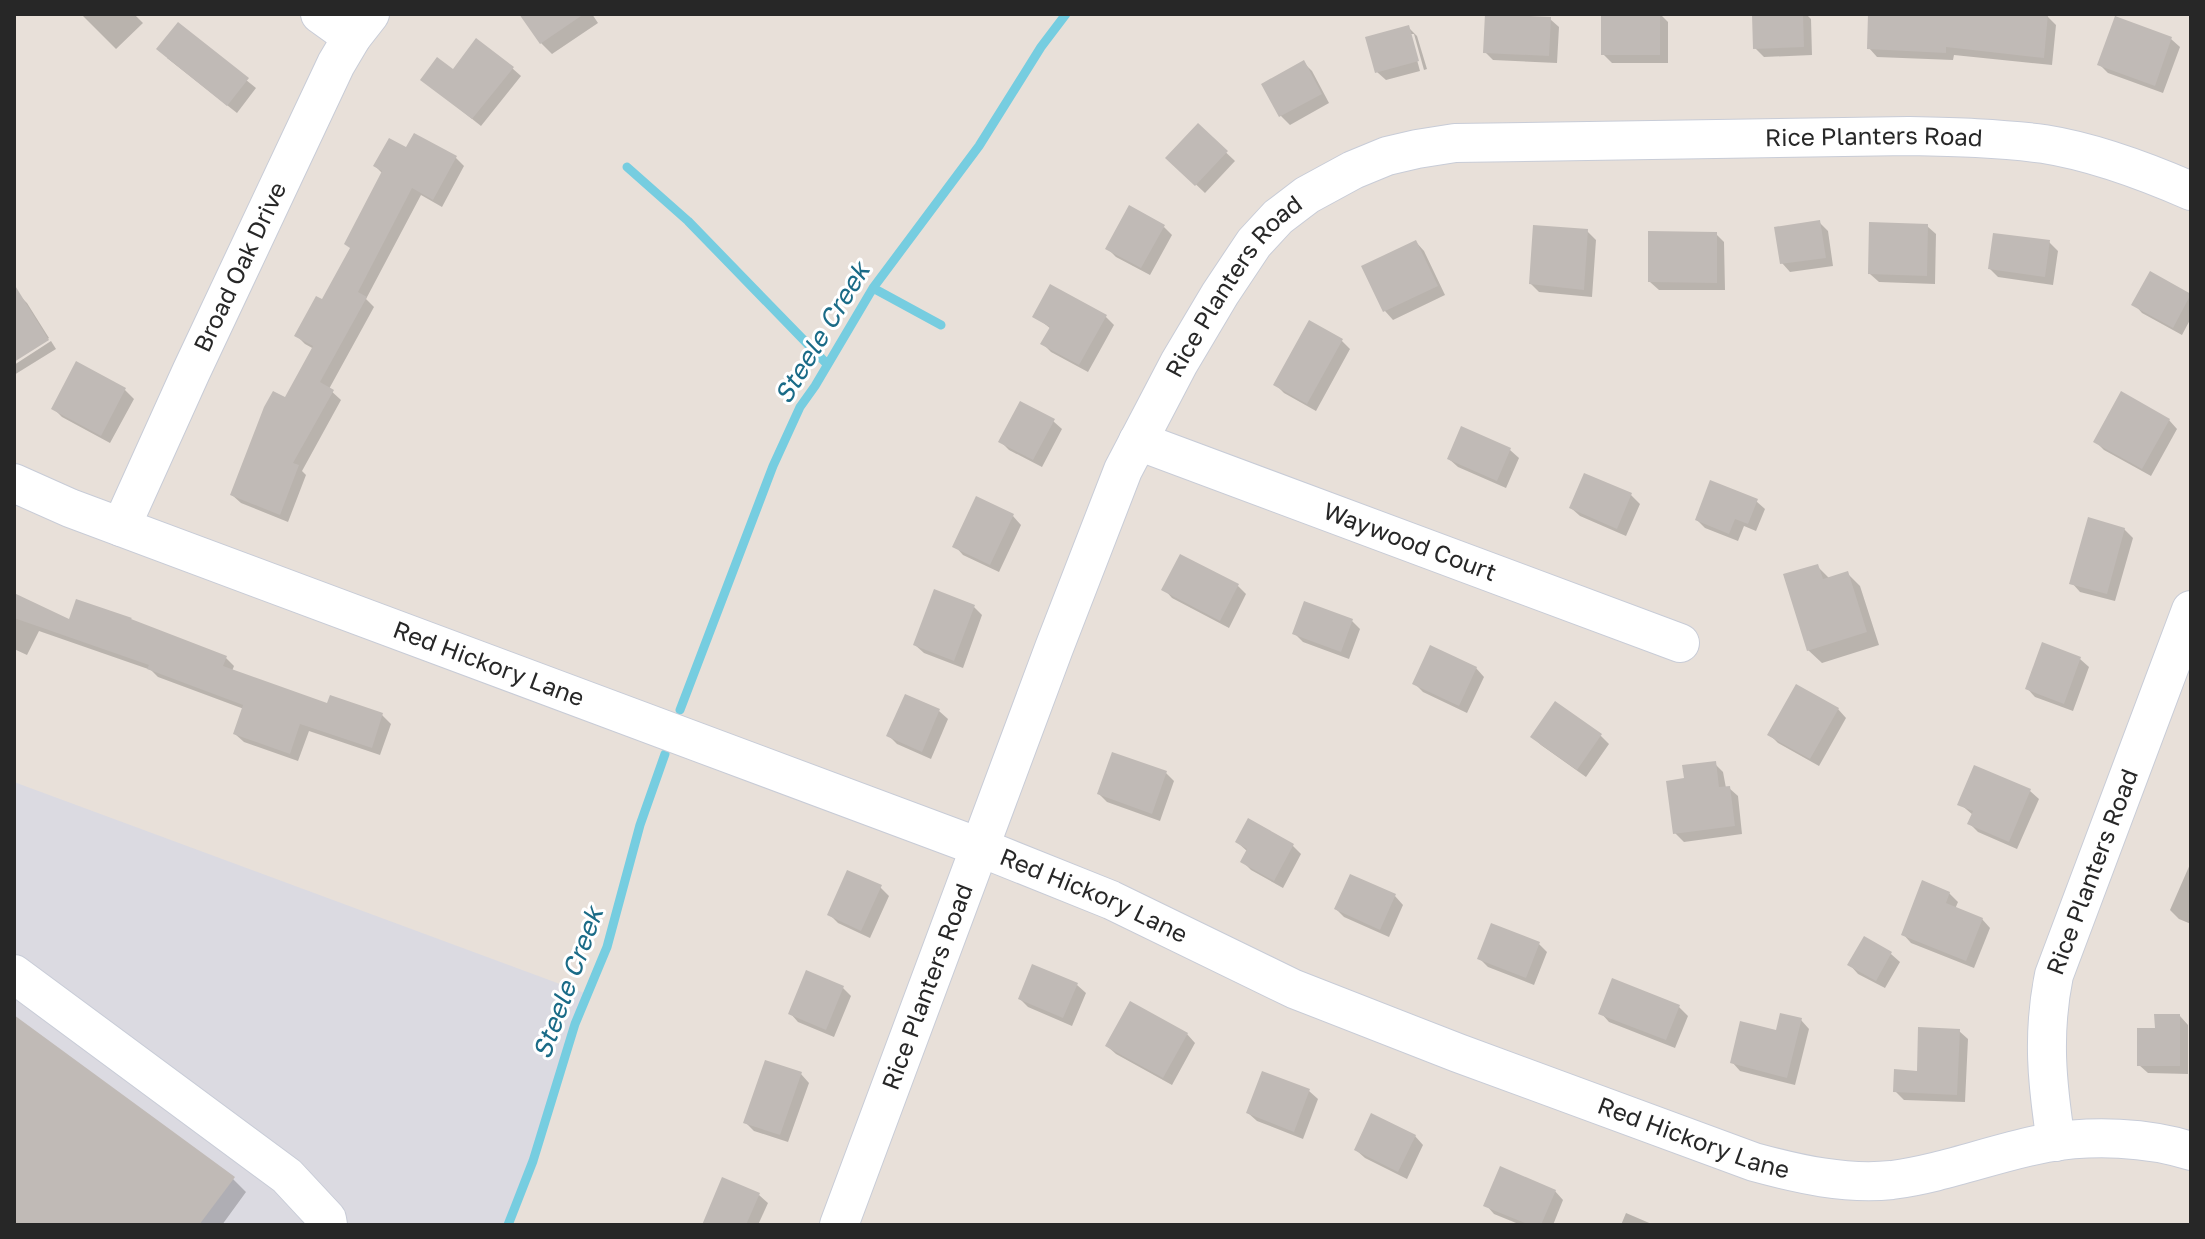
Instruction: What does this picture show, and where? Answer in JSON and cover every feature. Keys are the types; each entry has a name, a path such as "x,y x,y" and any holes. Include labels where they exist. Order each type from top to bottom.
{"street":[{"path":"320,14 361,25"},
{"name":"Broad Oak Drive","path":"121,527 336,64 361,25"},
{"name":"Rice Planters Road","path":"839,1225 1123,470 1179,363 1220,294 1254,243 1278,217 1307,195 1353,170 1387,156 1455,143 1982,137 2048,145 2105,158 2191,191"},
{"name":"Waywood Court","path":"1138,441 1680,643"},
{"name":"Red Hickory Lane","path":"14,483 70,508 979,847 1111,900 1294,989 1754,1162 1824,1178 1888,1180 1927,1175 2056,1142 2091,1139 2145,1142 2191,1151"},
{"name":"Rice Planters Road","path":"2056,1142 2049,1099 2046,1047 2054,975 2191,610"},
{"path":"14,974 287,1176 327,1219 328,1225"}],"shaded area":[{"path":"14,782 587,994 533,1161 508,1225 14,1225"}],"building":[{"path":"519,14 584,14 540,44"},
{"path":"1485,14 1551,17 1549,56 1483,53"},
{"path":"1601,14 1660,14 1660,55 1601,55"},
{"path":"1752,14 1803,14 1804,47 1753,49"},
{"path":"1868,14 2048,14 2044,58 1946,47 1946,53 1867,49"},
{"path":"2115,16 2172,37 2155,86 2097,65"},
{"path":"178,22 249,78 227,106 156,49"},
{"path":"1409,25 1419,61 1375,73 1365,37"},
{"path":"476,38 514,67 472,119 420,80 437,57 453,69"},
{"path":"1304,60 1322,94 1279,117 1261,84"},
{"path":"1198,123 1228,151 1195,186 1165,158"},
{"path":"414,133 457,156 433,200 412,188 358,292 367,297 320,382 334,390 293,463 299,465 280,515 230,495 264,407 273,391 285,397 313,346 294,336 316,296 322,299 350,248 344,244 382,171 373,166 389,138 406,147"},
{"path":"1129,205 1165,225 1141,268 1105,249"},
{"path":"1820,220 1826,258 1780,264 1774,227"},
{"path":"1869,222 1928,224 1927,276 1868,274"},
{"path":"1533,225 1588,229 1584,290 1529,284"},
{"path":"1648,231 1717,232 1717,283 1648,282"},
{"path":"1993,233 2050,240 2045,277 1988,269"},
{"path":"1416,240 1438,286 1383,312 1361,266"},
{"path":"2150,271 2191,294 2173,328 2131,305"},
{"path":"14,284 49,340 14,362"},
{"path":"1050,284 1107,315 1079,365 1040,344 1050,327 1032,317"},
{"path":"1309,320 1343,339 1307,404 1273,385"},
{"path":"76,361 126,388 101,436 51,409"},
{"path":"2121,391 2170,419 2142,469 2093,442"},
{"path":"1020,401 1055,419 1033,460 998,442"},
{"path":"1461,426 1511,448 1497,481 1447,459"},
{"path":"1584,473 1632,493 1617,529 1569,508"},
{"path":"1710,480 1758,499 1748,524 1735,519 1729,534 1695,520"},
{"path":"976,496 1014,514 990,565 952,547"},
{"path":"2088,517 2125,528 2107,594 2069,584"},
{"path":"1180,554 1239,584 1220,621 1161,590"},
{"path":"1818,564 1823,579 1848,571 1867,632 1807,651 1783,574"},
{"path":"934,589 975,605 954,661 913,645"},
{"path":"14,593 69,619 76,599 227,656 223,666 327,703 330,695 383,713 372,748 300,724 290,754 233,734 243,705 147,669 149,665 14,618"},
{"path":"1304,601 1353,619 1341,652 1292,634"},
{"path":"2042,642 2081,657 2064,704 2025,689"},
{"path":"1430,645 1477,667 1459,706 1412,684"},
{"path":"1796,684 1839,708 1810,759 1767,735"},
{"path":"905,694 940,709 922,752 886,736"},
{"path":"1555,701 1602,734 1577,770 1530,737"},
{"path":"1112,752 1167,771 1152,814 1097,794"},
{"path":"1716,761 1719,787 1730,786 1735,826 1673,834 1666,781 1684,778 1682,765"},
{"path":"1974,765 2031,789 2009,842 1967,824 1973,811 1957,805"},
{"path":"1248,818 1294,844 1274,881 1240,862 1247,849 1235,842"},
{"path":"847,870 882,885 861,931 827,915"},
{"path":"1350,874 1396,894 1380,930 1334,909"},
{"path":"1922,880 1950,892 1946,903 1983,918 1966,961 1901,935"},
{"path":"1491,923 1540,942 1526,978 1477,959"},
{"path":"1864,936 1892,952 1876,981 1847,965"},
{"path":"1032,964 1078,983 1063,1018 1018,999"},
{"path":"806,970 844,986 826,1030 788,1014"},
{"path":"1612,978 1680,1005 1666,1040 1598,1014"},
{"path":"1130,1001 1188,1033 1163,1078 1105,1046"},
{"path":"1780,1013 1802,1018 1787,1078 1730,1063 1740,1021 1776,1030"},
{"path":"2154,1014 2180,1014 2180,1066 2137,1066 2137,1028 2155,1028"},
{"path":"14,1015 235,1177 199,1225 14,1225"},
{"path":"1918,1027 1960,1029 1957,1095 1893,1092 1894,1069 1917,1071"},
{"path":"765,1060 802,1072 780,1135 743,1123"},
{"path":"1262,1071 1310,1089 1294,1132 1246,1113"},
{"path":"1371,1113 1416,1135 1398,1172 1354,1150"},
{"path":"1500,1166 1556,1190 1541,1225 1530,1225 1483,1206"},
{"path":"722,1177 760,1193 746,1225 702,1225"}],"waterway":[{"name":"Steele Creek","path":"680,710 773,466 800,407 873,288 979,146 1041,47 1066,14"},
{"path":"627,167 688,221 827,364"},
{"path":"873,288 941,325"},
{"name":"Steele Creek","path":"508,1225 533,1161 575,1024 607,947 640,825 665,754"}]}
